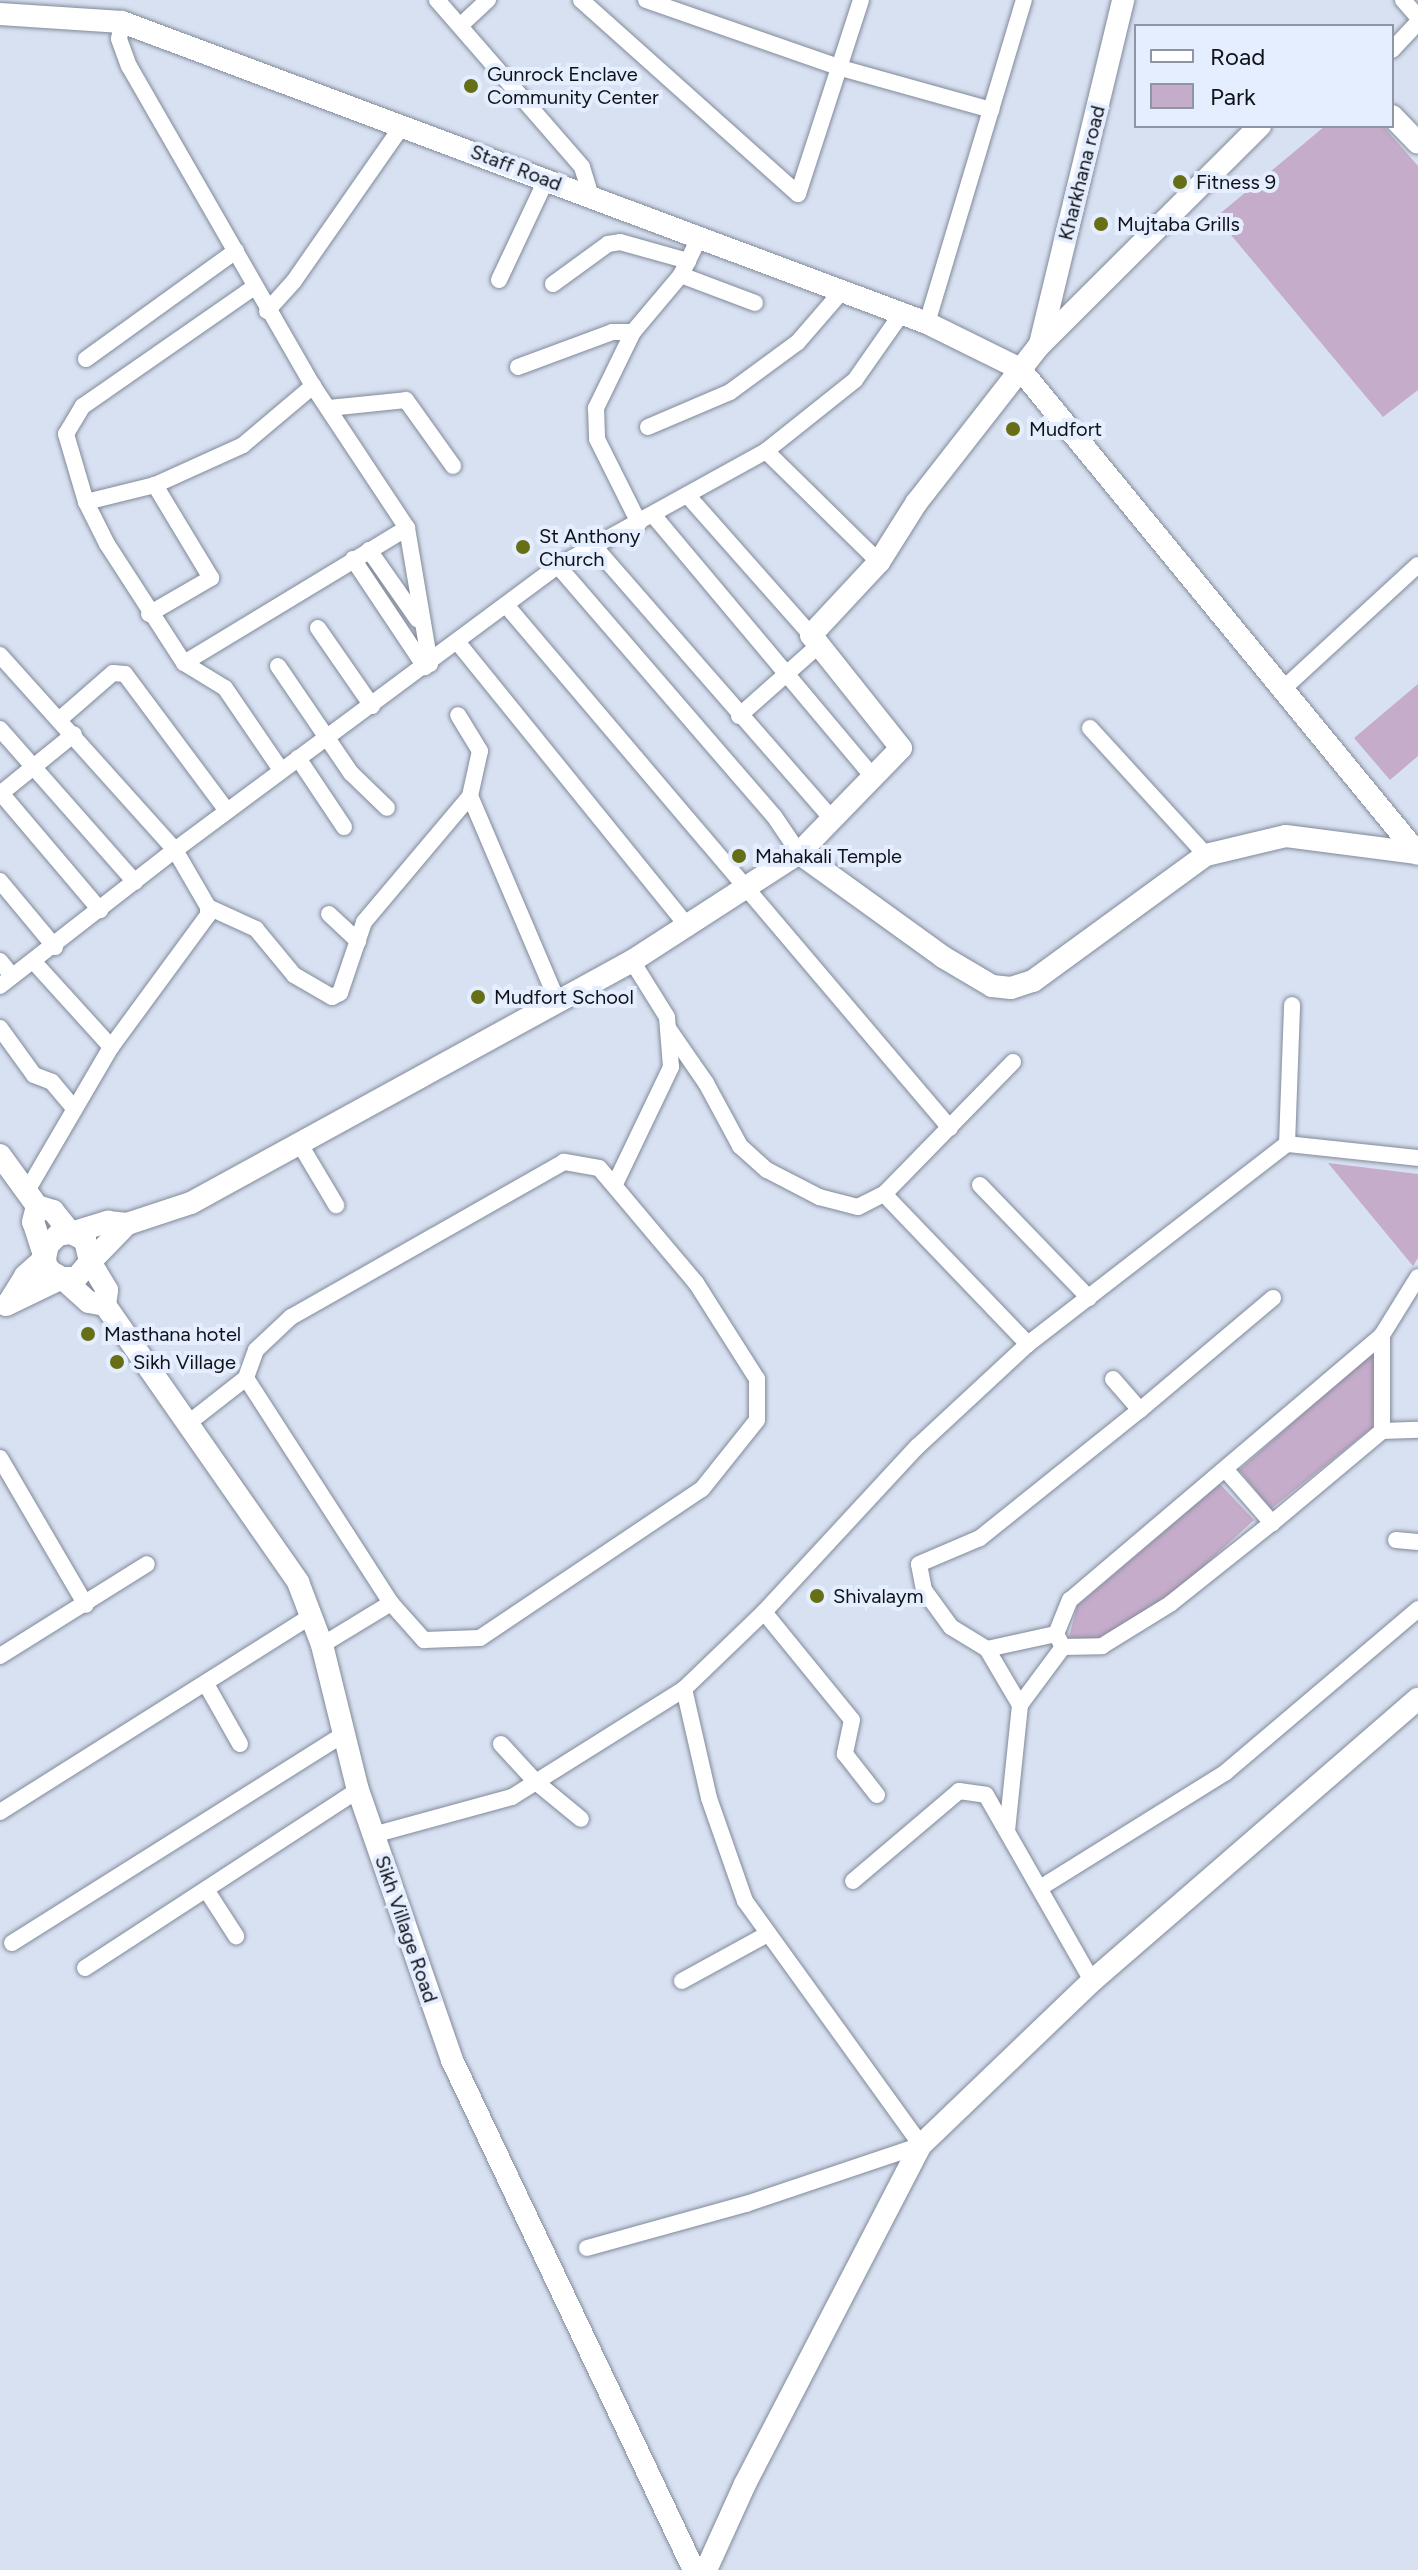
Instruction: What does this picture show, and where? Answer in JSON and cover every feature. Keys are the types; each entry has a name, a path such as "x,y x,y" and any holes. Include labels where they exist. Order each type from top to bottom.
{"street":[{"path":"437,0 582,167 591,197"},
{"path":"461,25 488,0"},
{"path":"581,0 798,194 861,0"},
{"path":"646,0 688,8 841,68 991,110"},
{"path":"927,323 1024,0"},
{"path":"1394,48 1418,20 1403,0"},
{"name":"Kharkhana road","path":"1039,346 1119,1"},
{"name":"Staff Road","path":"0,14 28,8 122,22 403,125 698,240 902,313 1020,369"},
{"path":"122,22 119,39 129,66 236,251 267,311 407,528 428,666"},
{"path":"1394,118 1418,143"},
{"path":"267,311 294,281 403,125"},
{"path":"739,716 815,640 879,562 917,502 1039,346 1258,128"},
{"path":"499,280 546,180"},
{"path":"698,240 684,268 633,332 596,408 597,439 646,519 785,673 872,776"},
{"path":"553,284 608,244 620,242 684,268 755,303"},
{"path":"86,359 236,251"},
{"path":"254,287 72,418 67,447 86,502 149,614 184,663 225,688 281,770"},
{"path":"648,427 730,392 798,342 842,291"},
{"path":"0,961 6,981 55,947 281,770 459,644 558,566 766,451 855,380 902,313"},
{"path":"518,367 612,332 633,332"},
{"path":"1020,369 1418,853"},
{"path":"86,502 155,485 243,445 313,386"},
{"path":"329,408 406,400 453,466"},
{"path":"766,451 879,562"},
{"path":"149,614 211,578 155,485"},
{"path":"5,1305 25,1276 45,1258 52,1240 108,1222 127,1224 191,1203 301,1146 689,928 742,887 799,853 901,748 815,640 688,496"},
{"path":"184,663 407,528"},
{"path":"593,545 832,819"},
{"path":"369,550 422,625"},
{"path":"353,559 428,666"},
{"path":"1283,689 1418,565"},
{"path":"558,566 774,816 799,853 943,957 992,986 1011,988 1033,981 1206,855 1286,836 1418,853"},
{"path":"506,605 742,887 950,1128"},
{"path":"318,628 372,706"},
{"path":"459,644 689,928"},
{"path":"0,655 175,850 208,907 208,915 111,1047 75,1109 32,1199 33,1222 50,1271 89,1302 105,1305 107,1290 90,1262 89,1246 71,1233 53,1211 32,1199 0,1155"},
{"path":"278,666 351,773 387,808"},
{"path":"60,719 113,673 125,674 227,811"},
{"path":"208,907 256,929 294,975 332,997 340,993 364,922 470,796 480,751 458,715"},
{"path":"1090,728 1206,855"},
{"path":"0,729 135,882"},
{"path":"74,734 0,793 100,910"},
{"path":"298,758 344,827"},
{"path":"470,796 558,1002"},
{"path":"0,881 55,947"},
{"path":"329,914 358,941"},
{"path":"615,1184 671,1067 667,1017 632,961"},
{"path":"34,962 111,1047"},
{"path":"1287,1144 1292,1005"},
{"path":"0,1028 34,1075 52,1082 75,1109"},
{"path":"668,1028 706,1083 740,1146 767,1170 819,1197 858,1207 884,1194 1013,1062"},
{"path":"373,1835 512,1797 684,1689 764,1612 917,1447 1028,1344 1287,1144 1418,1158"},
{"path":"301,1146 336,1205"},
{"path":"191,1421 246,1378 256,1350 291,1317 564,1162 599,1168 696,1283 757,1379 757,1420 702,1489 480,1638 424,1640 391,1603 246,1378"},
{"path":"980,1185 1089,1298"},
{"path":"884,1194 1028,1344"},
{"path":"5,1305 62,1278 82,1274 127,1224"},
{"path":"1007,1830 1020,1705 1060,1641 1070,1600 1382,1335 1418,1277"},
{"path":"1020,1705 987,1649 951,1627 924,1590 919,1564 980,1538 1273,1298"},
{"name":"Sikh Village Road","path":"105,1305 191,1421 298,1582 322,1645 358,1790 452,2060 696,2570"},
{"path":"1382,1335 1382,1431"},
{"path":"1113,1379 1140,1410"},
{"path":"987,1649 1060,1641 1102,1646 1170,1604 1382,1431 1418,1430"},
{"path":"0,1458 86,1605"},
{"path":"1225,1469 1272,1523"},
{"path":"1396,1540 1418,1542"},
{"path":"0,1656 147,1564"},
{"path":"322,1645 391,1603"},
{"path":"1040,1888 1226,1772 1418,1609"},
{"path":"764,1612 852,1720 845,1754 877,1795"},
{"path":"0,1812 313,1615"},
{"path":"206,1684 240,1744"},
{"path":"684,1689 709,1798 745,1901 921,2145"},
{"path":"696,2570 745,2484 921,2145 1092,1981 1418,1699"},
{"path":"12,1943 342,1735"},
{"path":"501,1744 536,1782 581,1819"},
{"path":"85,1968 358,1790"},
{"path":"853,1881 959,1791 986,1795 1092,1981"},
{"path":"207,1891 236,1936"},
{"path":"682,1981 768,1934"},
{"path":"587,2248 746,2204 921,2145"}],"green space":[{"path":"1323,128 1385,128 1418,166 1418,390 1383,417 1216,217"},
{"path":"1418,684 1418,756 1390,780 1354,738"},
{"path":"1328,1163 1418,1174 1418,1258 1413,1266"},
{"path":"1376,1350 1373,1427 1271,1509 1239,1470"},
{"path":"1220,1484 1254,1520 1170,1597 1094,1642 1069,1637 1077,1606"}],"place":[{"name":"Gunrock Enclave Community Center","path":"471,86"},
{"name":"Fitness 9","path":"1180,182"},
{"name":"Mujtaba Grills","path":"1101,224"},
{"name":"Mudfort","path":"1013,429"},
{"name":"St Anthony Church","path":"523,547"},
{"name":"Mahakali Temple","path":"739,856"},
{"name":"Mudfort School","path":"478,997"},
{"name":"Masthana hotel","path":"88,1334"},
{"name":"Sikh Village","path":"117,1362"},
{"name":"Shivalaym","path":"817,1596"}]}
